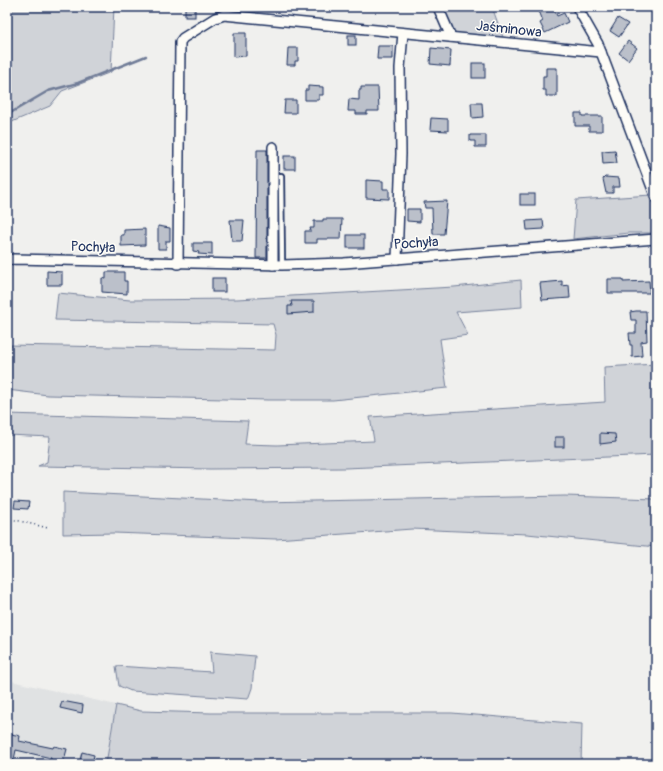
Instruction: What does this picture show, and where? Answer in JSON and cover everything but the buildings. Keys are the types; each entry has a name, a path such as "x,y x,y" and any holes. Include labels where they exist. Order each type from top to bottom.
{"street":[{"path":"438,7 451,37"},
{"path":"577,7 601,52 656,198"},
{"name":"Jaśminowa","path":"178,264 180,47 183,38 227,11 403,32 601,52"},
{"path":"397,259 401,154 400,68 403,32"},
{"path":"273,265 274,148"},
{"name":"Pochyła","path":"7,260 282,265 397,259 656,239"}],"lane":[{"path":"281,176 282,265"}],"path":[{"path":"7,518 48,528"}],"shaded area":[{"path":"7,7 114,7 111,72 62,91 50,106 7,124"},
{"path":"442,7 492,7 504,40 453,35"},
{"path":"651,195 656,207 656,233 629,233 573,239 576,200"},
{"path":"521,280 522,307 456,312 468,335 440,339 447,388 333,400 48,395 7,390 7,345 275,350 276,335 273,324 55,320 58,293 130,300 237,299 454,287"},
{"path":"656,364 656,455 345,468 210,469 38,466 47,462 50,437 8,435 8,414 248,421 245,444 277,445 374,441 370,417 605,402 604,367"},
{"path":"63,492 261,502 565,496 656,499 656,547 527,534 412,529 276,539 114,533 63,534"},
{"path":"210,652 255,656 252,688 248,699 131,691 119,686 116,666 212,672"},
{"path":"7,680 116,705 106,764 7,764"},
{"path":"116,705 141,711 211,713 452,713 582,724 581,764 106,764"}],"waterway":[{"path":"7,115 48,91 78,83 146,56"}]}
